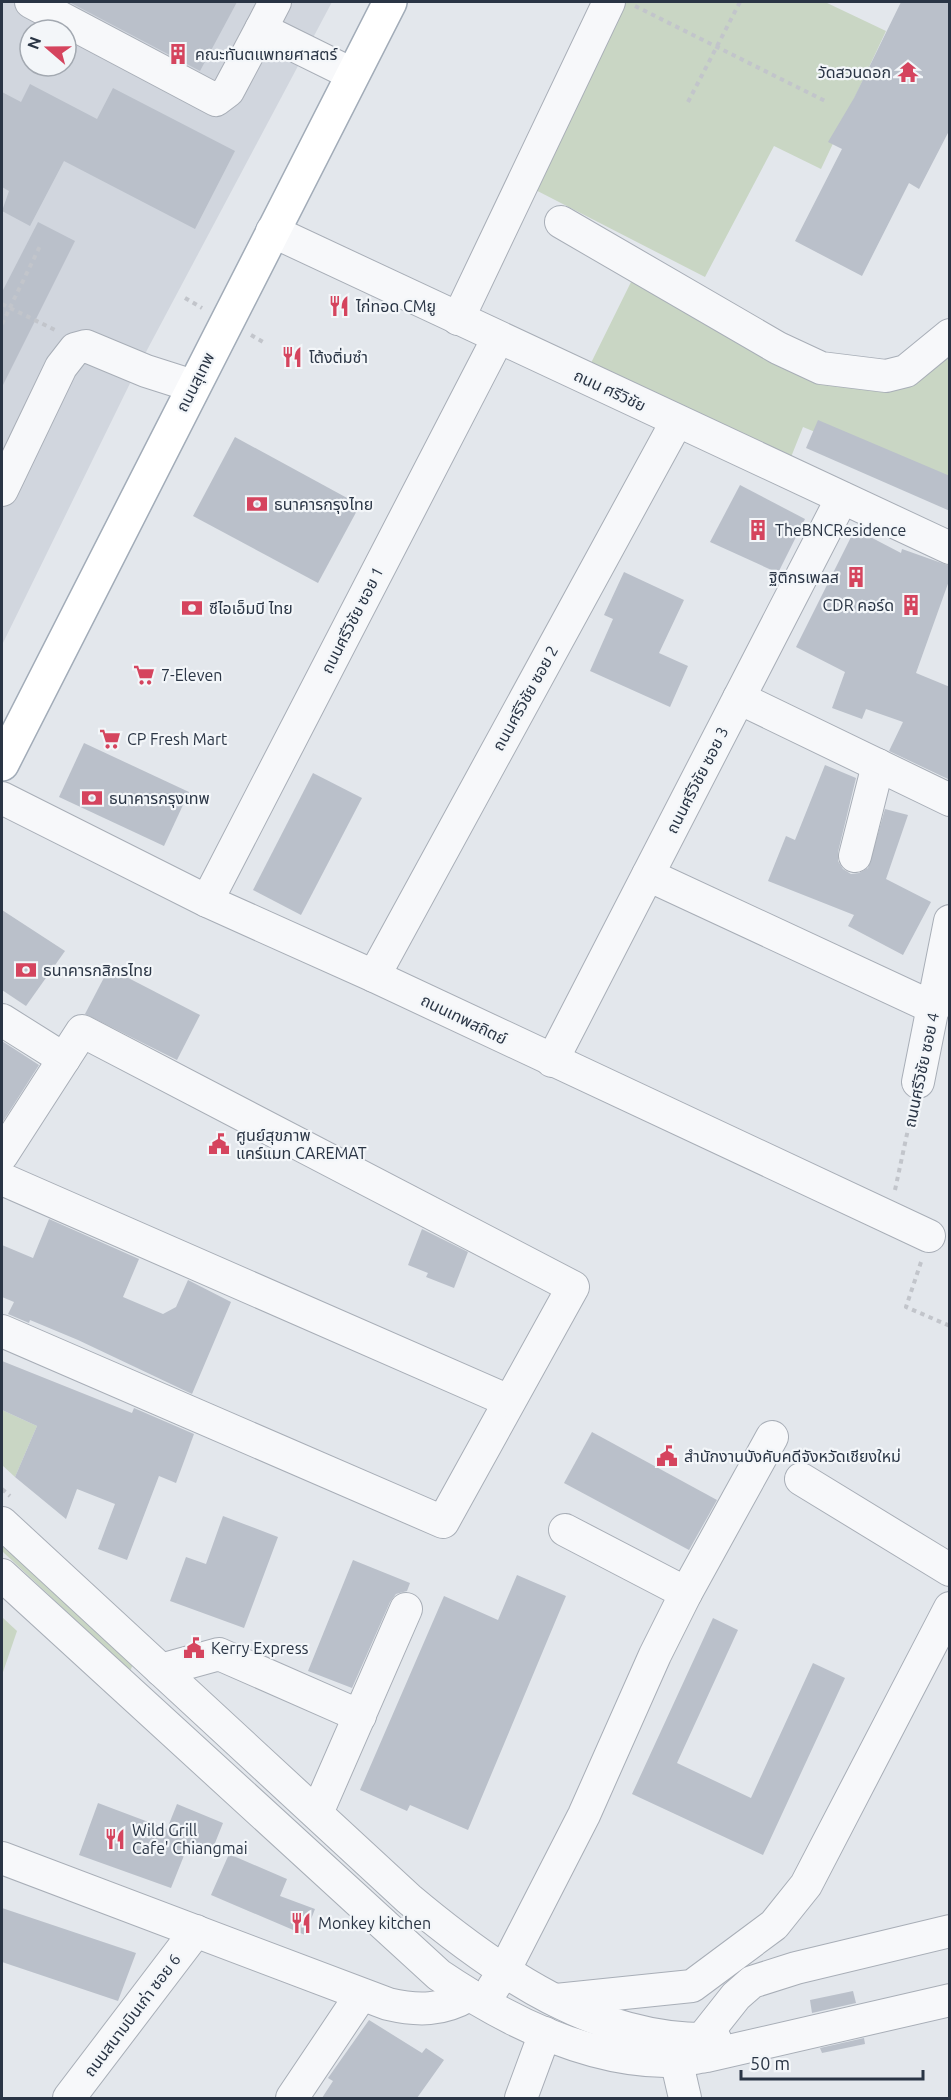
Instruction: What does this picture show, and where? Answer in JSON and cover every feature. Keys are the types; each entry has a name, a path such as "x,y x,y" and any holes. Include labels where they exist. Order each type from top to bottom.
{"main road":[{"name":"ถนนสุเทพ","path":"6,746 390,2"}],"street":[{"path":"31,2 216,100 228,91 268,15 352,74"},
{"path":"458,319 609,2"},
{"path":"561,222 778,348 821,368 886,376 906,371 950,335"},
{"name":"ถนน ศรีวิชัย","path":"272,231 950,548"},
{"name":"ถนนศรีวิชัย ซอย 1","path":"207,901 498,338"},
{"path":"2,490 70,354 75,349 86,346 146,371 193,386"},
{"name":"ถนนศรีวิชัย ซอย 2","path":"374,976 677,421"},
{"name":"ถนนศรีวิชัย ซอย 3","path":"552,1061 842,498"},
{"path":"739,698 950,800"},
{"path":"855,856 878,765"},
{"name":"ถนนเทพสถิตย์","path":"2,798 207,901 374,976 929,1236"},
{"path":"648,875 934,1008"},
{"name":"ถนนศรีวิชัย ซอย 4","path":"918,1082 950,921"},
{"path":"2,1020 64,1059"},
{"path":"2,1155 82,1031 573,1287 443,1522 2,1331"},
{"path":"2,1179 509,1401"},
{"path":"2,1858 388,2004 425,2010 475,1999 504,1971 584,1815 655,1655 686,1593 772,1437"},
{"path":"801,1479 950,1570"},
{"path":"2,1524 417,1906 504,1971 554,2000 612,2025 687,2040 791,2035"},
{"path":"565,1530 686,1593"},
{"path":"2,1575 439,1975 475,1999 545,2032 623,2057 676,2060 707,2056 950,2000"},
{"path":"554,2000 692,1986 774,1925 806,1886 950,1608"},
{"path":"317,1813 406,1609"},
{"path":"161,1670 219,1654 360,1716"},
{"name":"ถนนสนามบินเก่า ซอย 6","path":"69,2098 196,1931"},
{"path":"702,2039 736,1996 752,1982 796,1968 950,1931"},
{"path":"292,2098 361,1995"},
{"path":"521,2098 545,2032"},
{"path":"676,2060 685,2098"}],"path":[{"path":"626,2 827,102"},
{"path":"688,102 740,2"},
{"path":"2,324 41,244"},
{"path":"2,304 59,332 70,354"},
{"name":"ถนนศรีวิชัย ซอย 4","path":"889,1218 918,1082"},
{"path":"929,1236 906,1307 950,1326"}],"shaded area":[{"path":"2,2 332,2 138,367 2,645"}],"green space":[{"path":"609,2 825,2 886,31 821,169 774,146 705,277 520,182"},
{"path":"632,280 838,381 949,343 949,487 803,427 791,457 589,367"},
{"path":"2,1410 37,1426 15,1477 2,1465"},
{"path":"2,1537 135,1660 130,1671 2,1551"},
{"path":"2,1617 17,1631 2,1675"}],"building":[{"name":"คณะทันตแพทยศาสตร์","path":"69,2 237,2 200,71"},
{"name":"วัดสวนดอก","path":"901,2 950,2 950,129 919,189 909,183 862,276 795,241 842,149 828,142 854,98"},
{"path":"30,84 97,119 113,88 235,151 195,229 64,161 30,226 2,211 9,191 2,187 2,92 21,102"},
{"path":"38,222 75,241 2,387 2,292"},
{"path":"818,420 950,476 950,511 806,448"},
{"path":"235,437 360,505 318,583 193,516"},
{"name":"TheBNCResidence","path":"740,485 805,519 778,573 710,542"},
{"path":"855,529 901,553 902,549 950,566 950,578 916,673 950,687 950,780 889,751 903,722 866,709 862,719 832,708 845,672 796,647"},
{"path":"624,572 684,600 659,653 688,666 670,707 590,671 613,619 604,615"},
{"path":"84,743 189,792 164,846 59,797"},
{"path":"825,765 856,778 838,852 838,861 843,869 851,874 868,868 885,809 908,815 886,879 931,902 903,955 848,926 854,915 768,881 786,836 795,840"},
{"path":"313,773 362,798 301,915 253,890"},
{"name":"ธนาคารกสิกรไทย","path":"2,910 65,951 26,1006 2,990"},
{"path":"109,968 200,1015 177,1060 85,1014"},
{"path":"2,1041 39,1065 2,1123"},
{"path":"49,1219 139,1259 123,1297 163,1314 176,1307 188,1280 231,1302 192,1394 78,1340 30,1320 29,1323 8,1314 14,1302 2,1297 2,1245 33,1258"},
{"path":"422,1229 468,1252 454,1288 426,1277 428,1273 408,1265"},
{"path":"2,1361 132,1413 134,1408 194,1434 176,1483 159,1476 127,1560 98,1549 115,1504 77,1489 66,1519 15,1477 37,1426 2,1410"},
{"path":"592,1432 717,1500 689,1550 564,1483"},
{"path":"223,1516 278,1537 244,1628 170,1601 186,1557 206,1564"},
{"path":"353,1560 410,1583 407,1591 396,1594 390,1602 352,1688 308,1671"},
{"path":"517,1575 566,1596 468,1830 410,1805 407,1811 360,1790 444,1596 498,1620"},
{"path":"713,1618 738,1630 677,1763 751,1798 813,1663 845,1678 763,1855 632,1794"},
{"path":"98,1803 167,1829 177,1804 223,1823 211,1853 189,1843 171,1888 79,1855"},
{"path":"229,1854 287,1879 280,1896 315,1909 305,1935 211,1895"},
{"path":"2,1908 136,1953 118,2001 2,1962"},
{"path":"853,1991 856,2003 812,2013 810,2000"},
{"path":"369,2020 422,2053 426,2048 444,2060 417,2098 322,2098 333,2081 328,2078"},
{"path":"864,2038 865,2044 822,2053 820,2048"}],"place":[{"name":"คณะทันตแพทยศาสตร์","path":"178,54"},
{"name":"วัดสวนดอก","path":"908,72"},
{"name":"ไก่ทอด CMยู","path":"339,306"},
{"name":"โต้งติ่มซำ","path":"292,357"},
{"name":"ธนาคารกรุงไทย","path":"257,504"},
{"name":"TheBNCResidence","path":"758,530"},
{"name":"ฐิติกรเพลส","path":"856,577"},
{"name":"CDR คอร์ด","path":"911,605"},
{"name":"ซีไอเอ็มบี ไทย","path":"192,608"},
{"name":"7-Eleven","path":"144,675"},
{"name":"CP Fresh Mart","path":"110,739"},
{"name":"ธนาคารกรุงเทพ","path":"92,798"},
{"name":"ธนาคารกสิกรไทย","path":"26,970"},
{"name":"ศูนย์สุขภาพ แคร์แมท CAREMAT","path":"219,1144"},
{"name":"สำนักงานบังคับคดีจังหวัดเชียงใหม่","path":"667,1456"},
{"name":"Kerry Express","path":"194,1648"},
{"name":"Wild Grill Cafe' Chiangmai","path":"115,1839"},
{"name":"Monkey kitchen","path":"301,1923"}]}
